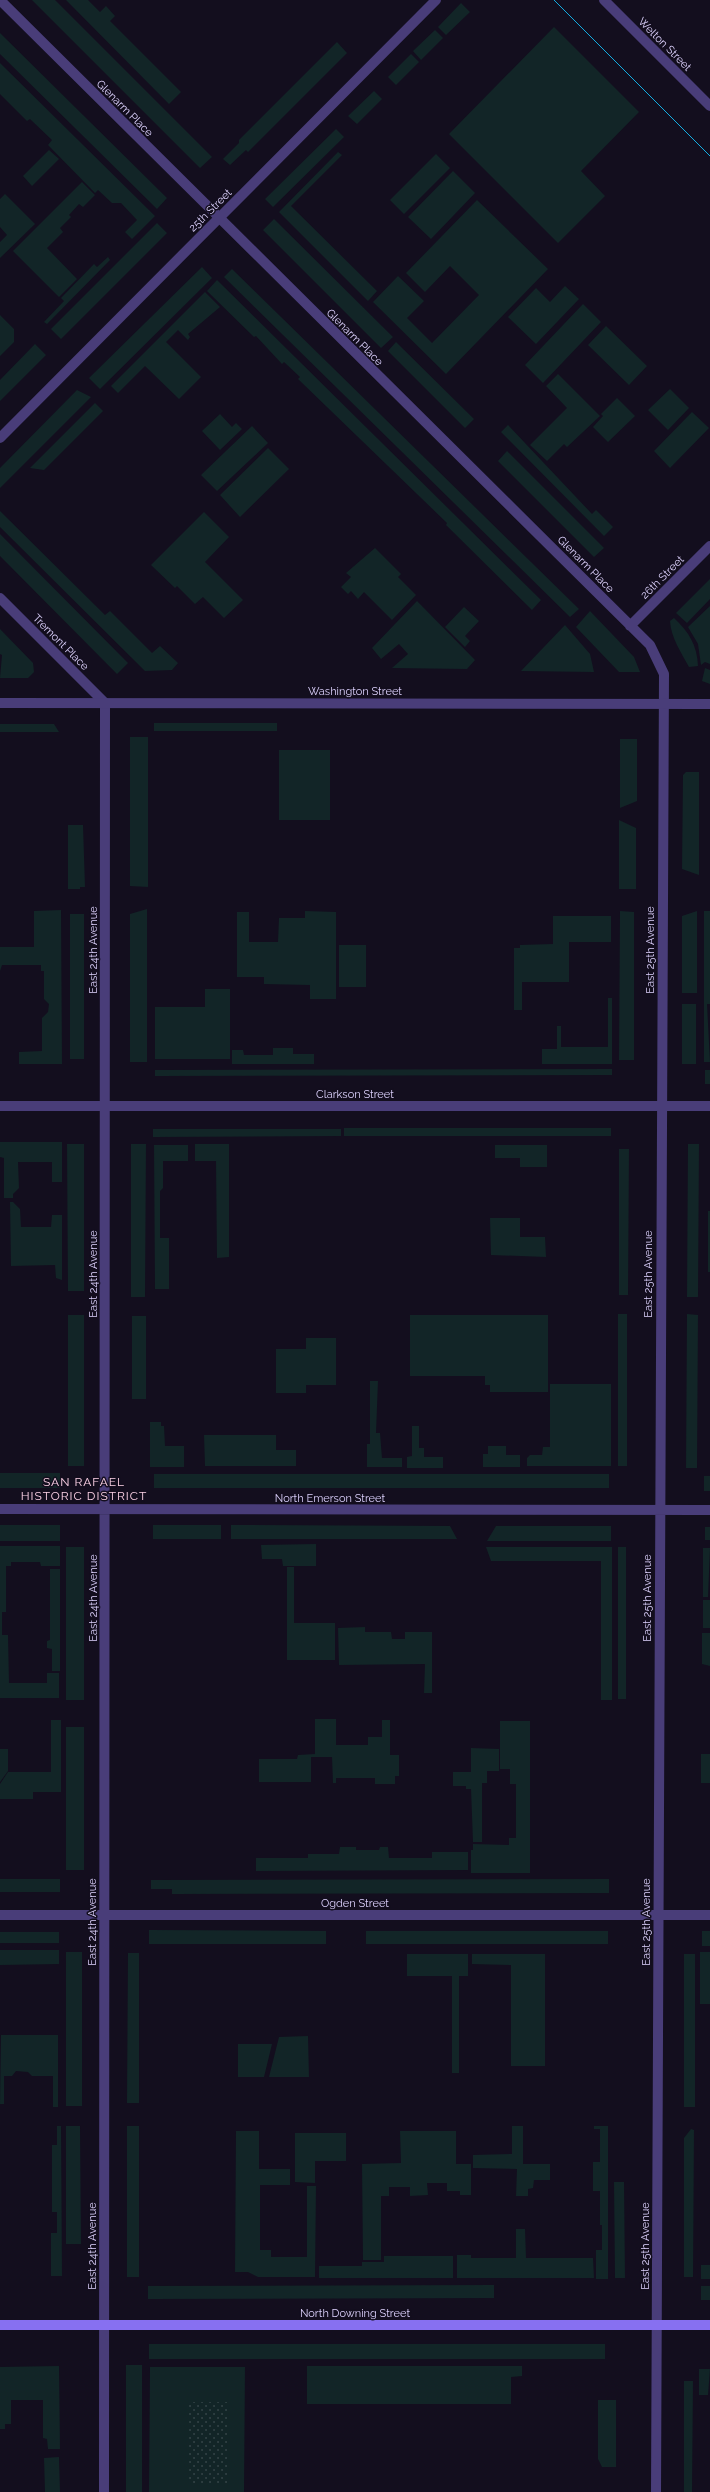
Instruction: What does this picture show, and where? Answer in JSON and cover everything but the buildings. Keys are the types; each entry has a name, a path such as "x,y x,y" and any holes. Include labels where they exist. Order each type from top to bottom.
{"main road":[{"name":"North Downing Street","path":"0,2325 710,2326"}],"street":[{"name":"Glenarm Place","path":"0,0 650,645 664,674 664,704"},
{"name":"25th Street","path":"0,438 436,0"},
{"name":"Welton Street","path":"604,0 710,106"},
{"name":"26th Street","path":"630,626 710,546"},
{"name":"Tremont Place","path":"0,598 105,703"},
{"name":"Washington Street","path":"0,703 710,704"},
{"name":"East 24th Avenue","path":"104,2492 105,703"},
{"name":"East 25th Avenue","path":"656,2492 659,1510 664,704"},
{"name":"Clarkson Street","path":"0,1106 710,1106"},
{"name":"North Emerson Street","path":"0,1509 710,1510"},
{"name":"Ogden Street","path":"0,1915 710,1915"}],"green space":[{"path":"32,0 55,0 212,157 200,168"},
{"path":"66,0 88,0 100,12 106,6 115,16 110,21 181,92 169,104"},
{"path":"461,3 470,12 446,35 438,27"},
{"path":"554,27 639,112 581,171 605,196 558,243 449,134"},
{"path":"435,30 443,38 421,60 413,51"},
{"path":"0,33 167,198 157,209 0,54"},
{"path":"337,42 347,53 248,152 246,150 230,165 223,159 239,143 239,140"},
{"path":"411,54 419,62 396,85 388,77"},
{"path":"0,63 155,216 132,239 125,232 137,220 121,203 112,203 98,190 95,193 48,145 52,140 30,119 27,121 0,94"},
{"path":"374,91 382,99 357,124 348,116"},
{"path":"336,129 344,137 273,207 265,199"},
{"path":"49,150 59,159 32,186 23,176"},
{"path":"338,152 342,155 291,206 377,291 368,301 279,212"},
{"path":"436,154 450,168 404,214 390,200"},
{"path":"453,171 475,193 431,239 408,217"},
{"path":"82,182 95,195 83,207 79,204 69,215 71,217 60,228 63,232 47,248 77,279 59,297 13,251"},
{"path":"5,194 35,224 0,258 0,242 7,235 0,227 0,199"},
{"path":"477,200 548,269 446,374 373,302 398,276 424,301 407,318 432,343 479,295 450,266 425,292 406,273"},
{"path":"274,219 393,337 381,348 263,230"},
{"path":"157,223 167,233 61,339 51,329"},
{"path":"108,257 110,260 47,324 44,322 64,301 61,298 94,264 97,267"},
{"path":"202,267 212,278 100,389 89,378"},
{"path":"232,269 579,609 570,617 224,277"},
{"path":"217,280 541,600 532,610 446,525 447,523 298,379 300,377 284,362 282,364 256,336 254,337 207,291"},
{"path":"565,286 579,299 536,344 508,317 536,288 550,302"},
{"path":"205,292 220,307 188,334 190,337 188,340 178,330 166,342 201,377 179,399 145,366 118,393 111,386"},
{"path":"583,304 601,322 543,383 525,365"},
{"path":"0,315 14,329 14,342 0,356"},
{"path":"606,326 647,366 629,385 588,345"},
{"path":"396,342 474,419 465,428 388,351"},
{"path":"35,344 46,355 0,401 0,380"},
{"path":"558,374 600,416 567,447 564,444 547,461 530,445 567,408 546,386"},
{"path":"670,389 689,408 668,430 648,410"},
{"path":"77,390 91,397 0,488 0,468"},
{"path":"617,398 635,416 608,442 593,427 603,416 601,414"},
{"path":"95,403 103,411 44,470 30,468"},
{"path":"692,412 709,428 670,468 654,451"},
{"path":"220,414 232,427 236,423 242,429 220,450 202,431"},
{"path":"508,425 592,514 596,510 613,527 604,536 501,432"},
{"path":"252,426 268,443 217,491 201,475"},
{"path":"268,448 289,469 240,517 220,495"},
{"path":"507,451 604,548 594,557 498,461"},
{"path":"0,511 105,615 110,611 152,653 160,646 178,663 172,670 145,671 0,527"},
{"path":"204,512 229,537 205,562 243,600 224,618 203,597 195,604 177,586 175,588 151,565"},
{"path":"0,534 128,663 117,674 0,556"},
{"path":"375,548 401,574 398,577 416,595 392,620 364,592 358,599 351,591 348,594 341,587 351,577 346,573"},
{"path":"710,579 710,599 687,623 676,613"},
{"path":"417,601 475,660 467,669 392,668 408,654 399,644 381,659 372,648"},
{"path":"710,606 710,664 705,662 701,665 698,644 688,627"},
{"path":"464,607 479,621 465,636 470,641 465,647 445,627"},
{"path":"590,611 634,657 640,672 619,672 576,627"},
{"path":"674,618 684,628 694,645 698,666 689,667 677,645 672,633 670,621"},
{"path":"565,625 590,654 594,672 521,671"},
{"path":"0,629 33,663 34,672 28,678 0,678 2,655 0,654"},
{"path":"705,668 710,670 710,684 702,681"},
{"path":"154,723 277,723 277,731 154,731"},
{"path":"0,724 54,724 59,732 0,732"},
{"path":"130,737 148,737 148,887 130,886"},
{"path":"620,739 637,739 637,801 620,808"},
{"path":"279,750 330,750 330,820 279,820"},
{"path":"686,772 699,772 699,875 682,869 683,775"},
{"path":"619,820 636,828 636,889 619,889"},
{"path":"68,825 83,825 85,887 80,887 80,889 68,889"},
{"path":"147,909 147,1062 130,1062 130,914"},
{"path":"61,910 62,1064 19,1064 19,1052 42,1051 42,1018 48,1012 49,1004 44,999 44,971 41,971 41,965 2,965 0,971 0,947 34,947 34,911"},
{"path":"305,911 336,912 336,999 310,999 310,985 264,984 264,977 237,977 237,912 249,912 249,942 278,942 279,918 305,918"},
{"path":"620,911 634,912 634,1060 619,1060"},
{"path":"697,911 697,993 682,993 682,916"},
{"path":"704,911 710,911 710,1004 707,1004 710,1062 704,1062"},
{"path":"70,914 84,914 84,1059 70,1059"},
{"path":"553,916 611,916 611,942 569,942 569,982 522,982 522,1010 514,1010 514,948 520,948 520,945 553,944"},
{"path":"339,945 366,945 366,987 339,987"},
{"path":"205,989 230,989 230,1059 155,1059 155,1007 205,1007"},
{"path":"608,998 612,998 612,1064 542,1064 542,1049 557,1049 557,1026 561,1026 561,1047 608,1047"},
{"path":"682,1004 696,1004 696,1064 682,1064"},
{"path":"273,1048 293,1048 293,1054 314,1054 314,1064 232,1064 232,1050 243,1050 244,1055 273,1055"},
{"path":"612,1069 612,1075 155,1076 155,1070"},
{"path":"705,1070 710,1070 710,1084 705,1084"},
{"path":"344,1128 611,1128 611,1136 344,1136"},
{"path":"153,1129 341,1129 341,1136 153,1137"},
{"path":"0,1142 62,1142 62,1182 52,1182 52,1162 18,1162 19,1188 13,1194 13,1198 4,1198 4,1158 0,1157"},
{"path":"67,1144 84,1144 84,1291 68,1291"},
{"path":"131,1144 146,1144 145,1297 131,1297"},
{"path":"195,1144 229,1144 229,1257 217,1258 216,1161 195,1161"},
{"path":"688,1144 699,1144 698,1297 687,1297"},
{"path":"154,1145 188,1145 188,1161 163,1161 163,1188 160,1191 160,1238 169,1238 169,1289 155,1289"},
{"path":"495,1145 547,1145 547,1167 520,1167 520,1158 495,1158"},
{"path":"619,1149 629,1149 628,1295 619,1295"},
{"path":"10,1202 13,1202 20,1209 21,1227 51,1227 52,1215 62,1215 62,1280 56,1278 55,1265 11,1266"},
{"path":"708,1211 710,1211 710,1272 708,1272"},
{"path":"490,1218 520,1218 520,1237 545,1237 546,1257 491,1255"},
{"path":"618,1314 627,1314 627,1466 618,1466"},
{"path":"687,1314 698,1315 697,1468 686,1468"},
{"path":"68,1315 84,1315 84,1466 68,1466"},
{"path":"410,1315 548,1315 548,1392 490,1392 490,1385 485,1385 485,1376 410,1376"},
{"path":"132,1316 146,1316 146,1399 132,1399"},
{"path":"306,1338 336,1338 336,1385 306,1385 306,1393 276,1393 276,1349 306,1349"},
{"path":"370,1381 378,1381 376,1433 380,1433 382,1458 402,1458 402,1467 367,1467 367,1444 370,1444"},
{"path":"550,1384 611,1384 611,1466 527,1466 527,1458 530,1455 542,1455 543,1447 550,1447"},
{"path":"150,1422 161,1422 161,1426 164,1426 165,1446 184,1446 184,1467 150,1467"},
{"path":"412,1426 419,1426 419,1448 424,1448 424,1457 443,1457 443,1468 407,1468 407,1457 412,1456"},
{"path":"204,1435 276,1435 276,1450 296,1450 296,1466 205,1466"},
{"path":"488,1446 506,1446 506,1455 520,1455 520,1467 483,1467 483,1454 488,1454"},
{"path":"0,1473 60,1473 60,1488 0,1488"},
{"path":"154,1474 609,1474 609,1488 154,1488"},
{"path":"704,1476 710,1476 710,1491 704,1491"},
{"path":"0,1525 60,1525 60,1541 0,1541"},
{"path":"153,1525 221,1525 221,1539 153,1539"},
{"path":"231,1525 450,1526 457,1539 231,1539"},
{"path":"496,1526 611,1526 611,1541 487,1541"},
{"path":"705,1527 710,1527 710,1540 705,1540"},
{"path":"316,1544 316,1566 283,1566 282,1559 262,1559 261,1545"},
{"path":"0,1546 60,1546 60,1566 41,1566 40,1562 11,1562 11,1566 6,1566 6,1612 2,1612 2,1635 8,1635 9,1683 47,1683 47,1673 59,1673 59,1698 0,1698"},
{"path":"66,1547 84,1547 84,1700 66,1700"},
{"path":"486,1547 612,1547 612,1700 601,1700 601,1561 491,1561"},
{"path":"618,1547 626,1547 626,1699 618,1699"},
{"path":"703,1548 710,1548 708,1597 703,1597"},
{"path":"287,1567 294,1567 294,1623 335,1623 335,1660 287,1660"},
{"path":"50,1569 60,1569 60,1671 52,1671 52,1649 47,1648 47,1641 50,1640"},
{"path":"703,1600 710,1600 710,1628 703,1628"},
{"path":"365,1627 365,1632 391,1632 392,1639 405,1639 405,1632 432,1632 432,1693 424,1693 425,1664 339,1665 338,1628"},
{"path":"702,1633 710,1633 710,1666 702,1664"},
{"path":"315,1719 336,1719 336,1745 368,1745 368,1737 382,1737 382,1720 390,1720 390,1755 399,1755 399,1776 395,1776 395,1784 375,1784 375,1778 336,1778 336,1783 333,1783 332,1757 311,1757 311,1782 259,1782 259,1759 297,1759 298,1755 315,1754"},
{"path":"51,1720 61,1720 61,1792 33,1792 33,1799 0,1799 0,1784 8,1772 51,1772"},
{"path":"500,1721 530,1721 530,1873 471,1873 471,1850 473,1850 473,1844 509,1845 509,1838 516,1838 516,1784 510,1784 510,1769 500,1769"},
{"path":"66,1727 84,1727 84,1870 66,1870"},
{"path":"471,1748 499,1749 499,1771 487,1771 487,1783 482,1783 482,1842 473,1842 471,1789 466,1789 466,1786 453,1786 453,1772 471,1772"},
{"path":"0,1749 8,1749 8,1771 0,1782"},
{"path":"701,1754 710,1754 710,1783 701,1783"},
{"path":"340,1847 356,1847 356,1850 379,1850 380,1847 388,1847 389,1858 432,1858 432,1852 468,1852 468,1870 256,1871 256,1858 308,1858 308,1854 339,1854"},
{"path":"0,1879 60,1879 60,1892 0,1892"},
{"path":"609,1879 609,1893 172,1894 172,1889 151,1889 151,1880"},
{"path":"149,1930 326,1931 326,1944 149,1944"},
{"path":"366,1931 608,1931 608,1944 366,1944"},
{"path":"702,1931 710,1931 710,1946 702,1946"},
{"path":"0,1932 59,1932 59,1943 0,1943"},
{"path":"0,1950 59,1950 59,1964 0,1965"},
{"path":"66,1952 82,1952 82,2106 66,2106"},
{"path":"700,1952 710,1952 710,2004 700,2004"},
{"path":"128,1953 139,1953 139,2103 127,2103"},
{"path":"407,1954 468,1954 468,1976 459,1976 459,2073 452,2073 452,1976 407,1976"},
{"path":"472,1954 545,1954 545,2066 511,2066 511,1965 472,1964"},
{"path":"684,1954 695,1954 695,2107 684,2107"},
{"path":"1,2035 58,2035 58,2107 53,2107 53,2076 32,2076 28,2072 16,2071 12,2076 4,2076 4,2104 0,2104"},
{"path":"308,2036 309,2077 269,2077 279,2037"},
{"path":"238,2044 272,2044 264,2077 238,2077"},
{"path":"57,2126 61,2126 62,2276 51,2276 51,2233 57,2233 57,2212 52,2212 52,2145 57,2145"},
{"path":"66,2126 80,2126 81,2244 66,2244"},
{"path":"127,2126 139,2126 139,2277 127,2277"},
{"path":"512,2126 523,2126 523,2164 550,2164 550,2180 534,2180 533,2188 528,2189 528,2196 516,2196 517,2169 473,2168 473,2155 512,2154"},
{"path":"594,2126 608,2126 608,2279 596,2279 596,2250 602,2250 602,2225 600,2225 600,2191 593,2191 593,2162 600,2162 600,2129 594,2129"},
{"path":"691,2129 694,2130 693,2277 684,2277 684,2138"},
{"path":"236,2131 259,2131 259,2169 290,2169 290,2185 260,2185 260,2250 271,2250 271,2257 307,2257 307,2186 316,2186 315,2277 258,2277 248,2272 235,2272"},
{"path":"400,2131 456,2131 456,2164 471,2164 471,2195 460,2195 460,2191 447,2191 447,2183 427,2183 428,2195 410,2196 410,2187 389,2187 389,2196 381,2196 381,2260 363,2260 362,2164 401,2163"},
{"path":"295,2133 346,2133 346,2161 315,2161 315,2183 295,2182"},
{"path":"614,2182 624,2182 625,2278 615,2278"},
{"path":"516,2229 525,2229 526,2258 593,2258 594,2278 457,2278 457,2255 471,2255 471,2258 516,2258"},
{"path":"384,2256 453,2256 453,2278 319,2278 319,2266 362,2266 362,2262 384,2262"},
{"path":"701,2265 710,2265 710,2279 701,2279"},
{"path":"494,2285 494,2298 148,2299 148,2286"},
{"path":"701,2286 710,2286 710,2300 701,2300"},
{"path":"149,2344 605,2344 605,2359 149,2359"},
{"path":"126,2365 142,2365 142,2492 126,2492"},
{"path":"59,2366 60,2449 48,2449 47,2439 43,2438 43,2400 11,2400 11,2424 5,2424 5,2429 0,2429 0,2367"},
{"path":"307,2366 522,2366 522,2376 511,2377 511,2404 307,2404"},
{"path":"150,2367 245,2367 244,2492 149,2492"},
{"path":"699,2369 710,2369 708,2395 699,2395"},
{"path":"684,2381 693,2381 692,2492 684,2492"},
{"path":"598,2400 616,2400 616,2467 602,2467 598,2459"},
{"path":"187,2402 227,2402 227,2483 187,2483"},
{"path":"59,2457 60,2492 45,2492 44,2458"}],"tram line":[{"path":"554,0 710,156"}],"district":[{"name":"SAN RAFAEL HISTORIC DISTRICT","path":"84,1489"}]}
